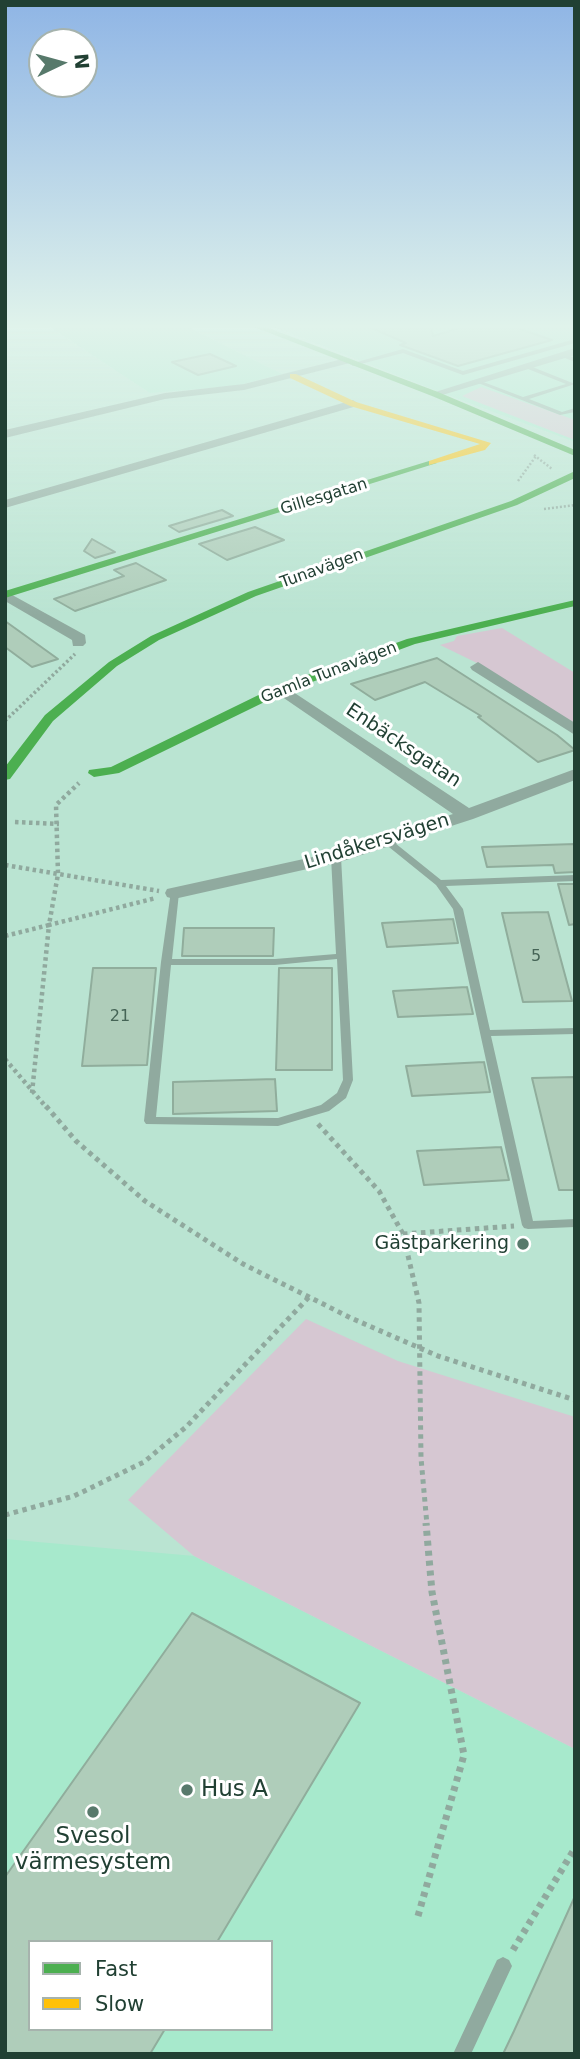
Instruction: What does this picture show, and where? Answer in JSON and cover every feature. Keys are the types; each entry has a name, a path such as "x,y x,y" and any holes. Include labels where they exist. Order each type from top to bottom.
{"street":[{"path":"5,434 51,423"},
{"path":"5,504 287,423"},
{"name":"Gillesgatan","path":"5,595 482,449 486,443 418,423"},
{"path":"510,423 567,445 575,453"},
{"name":"Tunavägen","path":"5,776 49,718 113,664 155,638 252,594 514,503 575,474"},
{"name":"Tunavägen","path":"538,492 575,483"},
{"path":"5,595 80,638 78,643"},
{"name":"Gamla Tunavägen","path":"94,773 114,770 281,690 411,641 575,603"},
{"name":"Tunavägen","path":"5,793 56,718 113,664"},
{"path":"478,667 575,730"},
{"name":"Enbäcksgatan","path":"281,690 467,815"},
{"name":"Lindåkersvägen","path":"173,893 336,857 467,815 575,774"}],"lane":[{"path":"387,841 439,883 458,909 528,1225 575,1223"},
{"path":"173,893 150,1122 278,1122 324,1108 342,1095 348,1080 336,857"},
{"path":"439,883 575,878"},
{"path":"166,962 275,962 342,956"},
{"path":"485,1033 575,1031"},
{"path":"462,2054 503,1966"}],"path":[{"path":"5,721 74,657 78,643"},
{"path":"32,1093 49,925 58,874 60,824 56,805 63,795 94,773"},
{"path":"15,822 60,824"},
{"path":"5,864 173,893"},
{"path":"5,936 173,893"},
{"path":"5,1059 76,1141 145,1201 243,1264 438,1356 575,1400"},
{"path":"307,1114 379,1191 404,1234 419,1303 421,1458 432,1592 464,1755 418,1916"},
{"path":"404,1234 528,1225"},
{"path":"5,1515 74,1496 144,1462 186,1427 309,1297"},
{"path":"503,1966 575,1847"}],"shaded area":[{"path":"524,423 575,423 575,442"},
{"path":"532,423 575,423 575,440"},
{"path":"502,628 575,673 575,725 479,664 440,645 454,641 457,636"},
{"path":"306,1319 398,1361 575,1417 575,1749 194,1556 128,1500"},
{"path":"5,1539 194,1556 575,1749 575,2054 5,2054"}],"building":[{"path":"222,510 233,516 179,532 169,526"},
{"path":"255,527 284,540 227,560 199,544"},
{"path":"92,539 115,552 95,558 84,551"},
{"path":"136,563 166,580 75,611 54,599 124,576 114,570"},
{"path":"5,621 58,659 32,667 5,647"},
{"path":"437,658 557,735 575,750 538,762 478,717 481,716 425,682 375,700 351,684"},
{"path":"575,844 575,872 555,873 553,865 487,867 482,847"},
{"path":"558,884 575,884 575,924 569,925"},
{"path":"548,912 572,1001 523,1002 502,913"},
{"path":"453,919 458,943 387,947 382,923"},
{"path":"184,928 274,928 273,956 182,956"},
{"path":"93,968 156,968 147,1065 82,1066"},
{"path":"279,968 332,968 332,1070 276,1070"},
{"path":"467,987 473,1014 398,1017 393,991"},
{"path":"484,1062 490,1092 412,1096 406,1066"},
{"path":"575,1077 575,1190 559,1190 532,1078"},
{"path":"275,1079 277,1111 173,1114 173,1082"},
{"path":"501,1147 509,1180 424,1185 417,1151"},
{"name":"Hus A","path":"192,1613 360,1703 218,1940 28,1940 28,2031 164,2031 150,2054 5,2054 5,1877"},
{"path":"575,1896 575,2054 503,2054 514,2031"}],"traffic: fast":[{"path":"504,423 575,453"},
{"path":"5,595 432,463"},
{"path":"5,776 49,718 113,664 155,638 252,594 514,503 575,474"},
{"path":"94,773 114,770 281,689 411,641 575,603"}],"traffic: slow":[{"path":"418,423 486,443 482,448 432,463"}],"place":[{"name":"Gästparkering","path":"523,1244"},
{"name":"Hus A","path":"187,1790"},
{"name":"Svesol värmesystem","path":"93,1812"}]}
